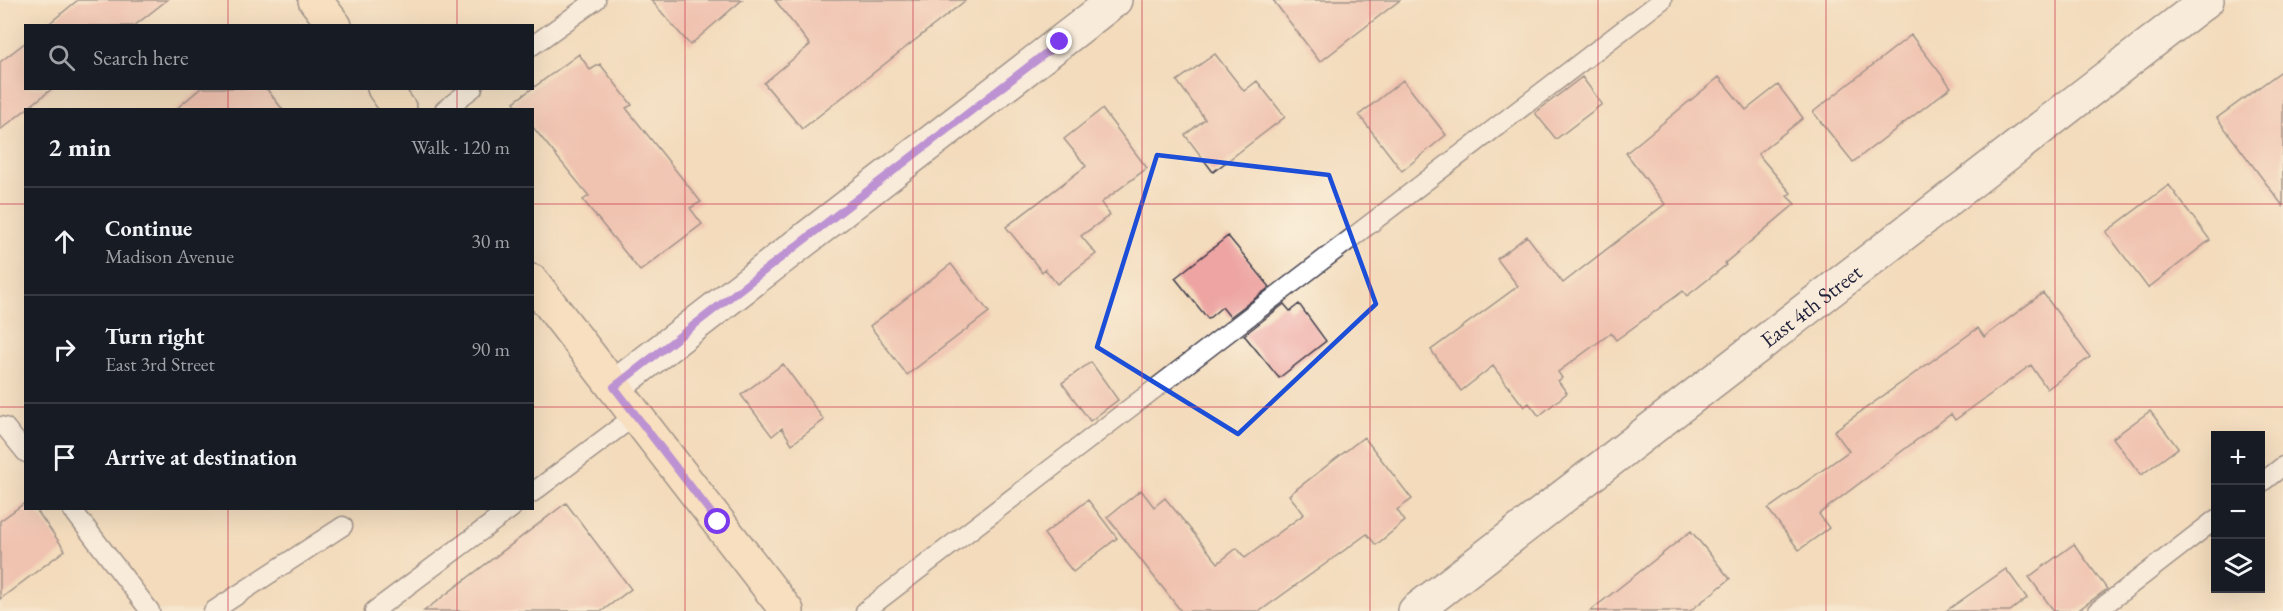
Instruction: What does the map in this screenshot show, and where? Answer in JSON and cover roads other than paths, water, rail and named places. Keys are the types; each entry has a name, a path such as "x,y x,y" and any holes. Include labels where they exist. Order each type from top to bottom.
{"main road":[{"path":"315,0 333,24"},
{"path":"385,90 399,108"},
{"path":"534,284 787,611"}],"street":[{"path":"614,387 1115,0"},
{"name":"East 4th Street","path":"1415,611 2207,0"}],"lane":[{"path":"534,45 596,0"},
{"path":"866,611 1662,0"},
{"path":"447,108 470,90"},
{"path":"534,492 636,415"},
{"path":"0,426 5,427 24,451"},
{"path":"2265,480 2283,466"},
{"path":"73,510 150,611"},
{"path":"374,611 509,510"},
{"path":"2097,611 2211,523"},
{"path":"213,611 343,526"}]}
